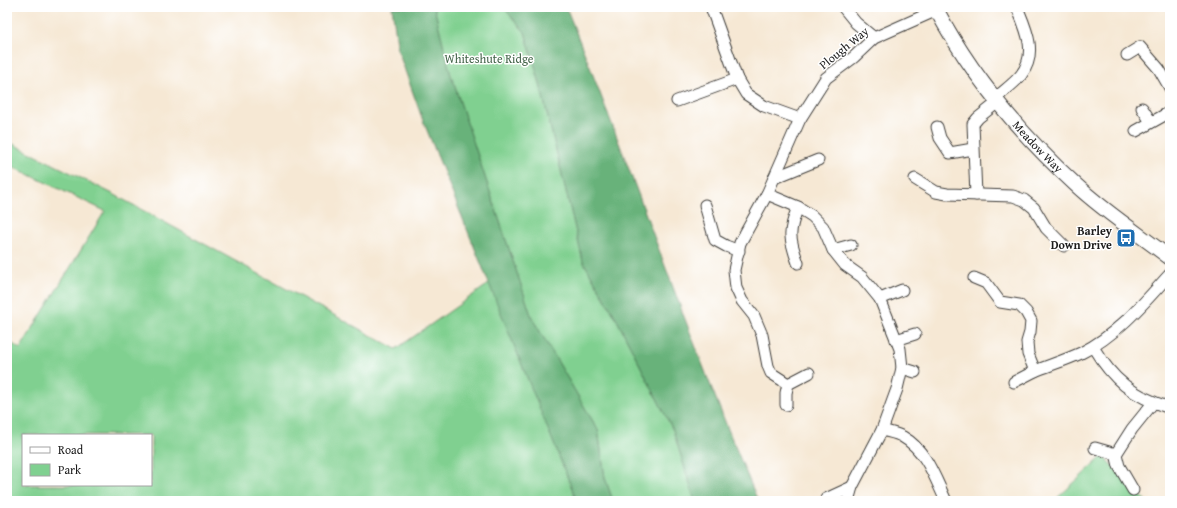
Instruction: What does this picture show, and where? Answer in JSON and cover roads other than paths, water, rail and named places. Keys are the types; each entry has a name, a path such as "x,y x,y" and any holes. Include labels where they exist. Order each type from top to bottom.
{"street":[{"path":"711,7 737,79 746,94 764,106 800,118"},
{"path":"843,7 856,23 874,38"},
{"path":"976,195 973,124 1021,75 1029,57 1030,42 1017,7"},
{"name":"Plough Way","path":"788,384 771,373 768,366 762,335 754,316 742,301 736,288 734,270 740,243 767,194 800,118 826,78 854,57 874,38 936,8"},
{"name":"Meadow Way","path":"936,8 967,61 1024,134 1077,186 1170,258"},
{"path":"1127,55 1140,47 1159,69 1170,88"},
{"path":"677,101 737,79"},
{"path":"1142,108 1151,122"},
{"path":"1136,131 1170,112"},
{"path":"937,127 940,138 950,153 973,149"},
{"path":"774,178 818,160"},
{"path":"915,179 936,192 1013,196 1024,200 1034,208 1046,228 1064,246"},
{"path":"767,194 798,207 812,216 823,227 833,250 845,265 872,287 880,299 900,349 902,368 897,389 882,430 852,487 848,501"},
{"path":"705,205 715,240 738,251"},
{"path":"798,207 791,226 791,242 798,263"},
{"path":"833,250 851,245"},
{"path":"1014,382 1035,371 1070,358 1093,347 1141,306 1170,274"},
{"path":"974,278 986,283 1000,302 1019,305 1026,312 1031,321 1027,342 1028,354 1035,371"},
{"path":"880,299 902,290"},
{"path":"896,340 915,334"},
{"path":"1093,347 1102,362 1122,384 1153,403 1170,408"},
{"path":"902,368 915,372"},
{"path":"786,405 788,384 809,373"},
{"path":"1133,490 1119,466 1116,454 1132,428 1153,403"},
{"path":"882,430 902,436 917,449 931,466 946,501"},
{"path":"1095,448 1116,454"},
{"path":"826,499 852,487"}],"place":[{"name":"Barley Down Drive","path":"1126,238"}],"park label":[{"name":"Whiteshute Ridge","path":"489,59"}]}
